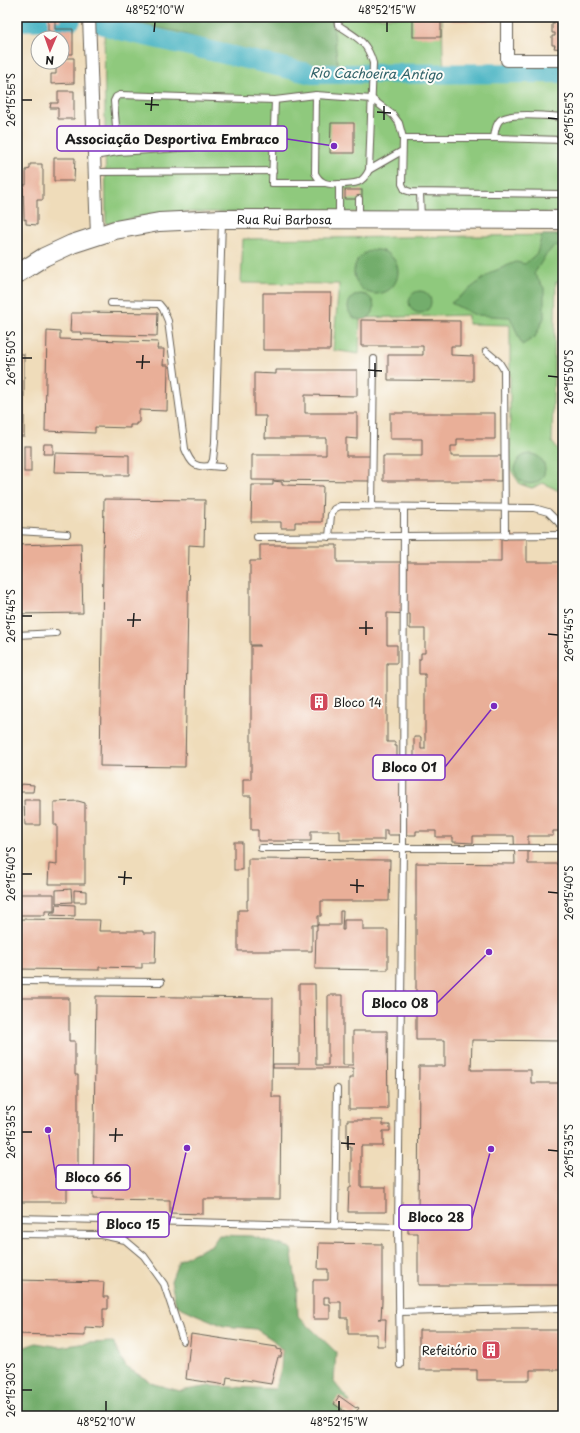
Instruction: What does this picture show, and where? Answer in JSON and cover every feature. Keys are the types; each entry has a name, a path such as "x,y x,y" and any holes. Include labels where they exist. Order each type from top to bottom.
{"main road":[{"name":"Rua Rui Barbosa","path":"17,274 44,257 72,244 126,227 159,222 222,219 563,220"}],"street":[{"path":"90,17 97,235"},
{"path":"507,17 507,60 563,60"}],"lane":[{"path":"337,17 338,26 362,41 371,55 373,64 369,170"},
{"path":"118,152 114,101 116,97 120,95 275,100 316,95 372,99 393,115 399,123 403,138 402,184 405,190 420,193 563,194"},
{"path":"316,95 315,173 324,183"},
{"path":"275,100 272,183 339,184 359,182"},
{"path":"494,138 497,125 501,119 515,115 563,117"},
{"path":"403,138 563,140"},
{"path":"94,156 118,152 274,142"},
{"path":"358,190 359,182 369,170 402,151"},
{"path":"95,172 273,171"},
{"path":"339,184 339,219"},
{"path":"420,193 421,219"},
{"path":"359,199 359,219"},
{"path":"210,466 213,460 215,442 222,219"},
{"path":"111,303 159,304 163,309 168,321 185,449 188,458 193,464 201,468 210,466 222,467"},
{"path":"486,351 499,362 504,370 505,536"},
{"path":"372,506 374,359"},
{"path":"329,537 331,515 334,509 340,506 534,508 548,512 563,527"},
{"path":"400,1365 398,1227 403,849 404,507"},
{"path":"17,531 67,534"},
{"path":"257,537 563,535"},
{"path":"17,635 56,633"},
{"path":"261,848 563,848"},
{"path":"17,981 161,982"},
{"path":"335,1225 337,1089"},
{"path":"17,1218 398,1227"},
{"path":"17,1234 101,1235 124,1240 144,1256 164,1284 183,1341"},
{"path":"399,1312 563,1308"}],"green space":[{"path":"104,17 442,17 445,79 563,81 563,213 167,212 106,224"},
{"path":"109,17 332,17 338,67 311,71 224,47 178,32"},
{"path":"542,235 563,235 563,248 554,246 545,256 534,274 544,288 544,318 535,337 522,345 510,317 475,315 451,303 492,272 516,262 525,264 537,253"},
{"path":"563,235 563,281 556,282 552,442 563,456 563,493 543,483 532,488 520,484 510,469 510,325 468,324 468,315 360,318 359,354 333,350 339,284 241,283 243,239"},
{"path":"376,250 388,254 394,260 398,272 394,284 388,290 376,294 364,290 358,284 354,272 358,260 364,254"},
{"path":"416,291 424,291 431,298 431,306 424,313 416,313 409,306 409,298"},
{"path":"361,294 370,298 374,307 370,316 361,320 352,316 348,307 352,298"},
{"path":"530,454 541,458 545,469 541,480 530,484 519,480 515,469 519,458"},
{"path":"219,1235 251,1236 291,1248 297,1288 298,1316 336,1352 334,1382 350,1402 338,1416 205,1413 206,1416 17,1416 17,1350 36,1343 60,1347 88,1343 113,1342 126,1367 154,1384 180,1391 210,1386 275,1389 281,1369 282,1350 273,1340 256,1329 224,1326 176,1305 171,1281 179,1260 212,1245"}],"building":[{"path":"48,17 61,17 61,21 55,20 55,29 73,29 73,54 70,54 70,30 48,30"},
{"path":"413,17 441,17 441,37 413,37"},
{"path":"451,17 489,17 489,21 451,21"},
{"path":"552,17 563,17 563,49 554,48 555,45 552,45 552,36 555,36 555,33 552,33 552,24 554,24 554,22 552,22"},
{"path":"70,58 74,58 74,83 51,84 51,74 56,74 56,70 70,70"},
{"path":"58,91 74,91 74,119 58,119 58,108 50,108 51,103 58,103"},
{"path":"331,123 354,123 354,153 330,153"},
{"path":"54,158 75,158 74,181 54,181"},
{"path":"30,164 42,164 43,169 43,200 37,200 37,225 26,224 26,219 24,220 23,185 26,185 26,170 30,169"},
{"path":"345,190 362,190 362,199 345,199"},
{"path":"263,293 331,293 330,350 263,350"},
{"path":"71,313 158,313 157,336 81,334 82,332 70,332"},
{"path":"361,320 460,321 460,346 451,346 451,355 473,356 473,381 388,380 388,355 423,355 423,346 361,346"},
{"path":"47,331 60,332 60,339 158,342 157,349 164,349 163,365 168,365 167,411 139,410 139,423 136,423 136,425 130,425 130,428 95,427 95,433 45,431"},
{"path":"17,354 24,354 24,436 17,436"},
{"path":"276,370 357,370 357,396 305,395 305,413 357,413 357,439 346,438 346,456 370,456 370,481 252,480 252,455 326,455 326,438 265,438 266,416 254,416 254,373 276,374"},
{"path":"390,413 495,413 495,439 457,439 457,446 451,446 451,456 501,456 501,481 383,481 383,456 422,456 422,439 390,439"},
{"path":"44,444 53,444 53,454 43,454"},
{"path":"24,446 31,446 31,472 24,472"},
{"path":"55,453 129,455 129,475 54,472"},
{"path":"273,481 282,482 282,485 323,486 322,522 295,522 295,528 281,528 281,522 251,522 252,485 273,485"},
{"path":"104,499 205,500 204,546 189,545 185,767 100,766"},
{"path":"501,537 527,537 527,562 563,562 563,831 553,831 553,836 528,836 528,864 563,864 563,1041 472,1040 471,1070 531,1070 531,1083 563,1083 563,1285 418,1285 418,1233 408,1233 408,1216 418,1216 419,1066 445,1066 445,1040 416,1040 416,863 515,864 514,836 473,836 473,843 453,842 453,837 436,837 436,831 416,831 416,835 387,835 387,830 384,830 384,840 340,840 340,831 311,831 311,841 258,841 258,830 251,830 251,796 243,796 243,779 251,779 251,646 260,646 250,645 250,561 260,561 260,545 337,545 337,562 501,562","holes":["387,613 410,614 410,629 425,629 425,653 421,653 421,659 419,659 419,674 425,674 425,749 421,749 421,737 414,737 414,760 397,760 397,746 395,746 395,742 387,742 387,663 397,663 397,645 387,645"]},
{"path":"81,543 83,613 17,614 17,545"},
{"path":"21,784 34,785 33,792 20,792"},
{"path":"24,800 40,800 40,825 25,825"},
{"path":"78,801 85,803 85,884 48,884 49,864 57,865 57,825 54,825 54,802"},
{"path":"234,842 242,842 242,870 234,870"},
{"path":"248,859 390,860 389,901 321,901 321,916 318,916 318,925 312,925 312,951 238,951 238,910 247,910"},
{"path":"71,889 72,902 56,903 56,890"},
{"path":"74,890 86,891 86,902 74,902"},
{"path":"17,894 54,894 54,911 45,911 45,915 17,915"},
{"path":"56,904 75,905 75,916 50,915 51,912 55,912"},
{"path":"340,911 343,911 342,930 344,930 344,920 363,920 363,930 388,930 388,970 315,969 317,925 340,925"},
{"path":"17,919 100,920 99,931 143,931 143,933 156,933 155,963 142,963 142,968 99,967 99,970 17,969"},
{"path":"299,984 315,984 316,1065 328,1065 328,995 343,995 343,1065 353,1065 353,1031 387,1031 388,1109 349,1109 349,1078 353,1078 353,1068 273,1068 273,1064 299,1064"},
{"path":"96,996 273,998 272,1097 281,1097 280,1199 203,1199 203,1214 170,1213 170,1200 93,1199"},
{"path":"17,998 69,998 69,1041 75,1041 75,1075 78,1075 78,1184 67,1184 67,1202 17,1202"},
{"path":"347,1120 383,1120 383,1125 390,1125 390,1131 383,1131 383,1146 361,1146 361,1187 386,1187 386,1212 348,1212 349,1187 351,1187 351,1146 347,1146"},
{"path":"319,1243 382,1244 382,1301 381,1318 378,1319 386,1319 385,1346 377,1346 377,1334 348,1334 348,1318 341,1318 341,1302 329,1302 329,1297 324,1297 324,1304 330,1304 330,1319 313,1319 313,1280 328,1280 328,1269 318,1269"},
{"path":"17,1280 104,1282 103,1297 108,1297 108,1309 103,1309 103,1327 85,1327 85,1336 17,1334"},
{"name":"Refeitório","path":"419,1330 563,1330 563,1370 530,1370 530,1380 477,1380 477,1370 419,1370"},
{"path":"191,1334 277,1347 277,1349 282,1350 281,1357 278,1357 271,1384 227,1377 226,1385 186,1379"},
{"path":"339,1396 356,1408 359,1408 353,1416 350,1416 334,1404"}],"waterway":[{"name":"Rio Cachoeira Antigo","path":"17,21 71,20"},
{"name":"Rio Cachoeira Antigo","path":"99,23 119,30 312,74 563,73"}],"place":[{"name":"Associação Desportiva Embraco","path":"334,146"},
{"name":"Bloco 14","path":"319,702"},
{"name":"Bloco 01","path":"494,706"},
{"name":"Bloco 08","path":"489,952"},
{"name":"Bloco 66","path":"48,1130"},
{"name":"Bloco 15","path":"187,1148"},
{"name":"Bloco 28","path":"491,1149"},
{"name":"Refeitório","path":"491,1350"}]}
